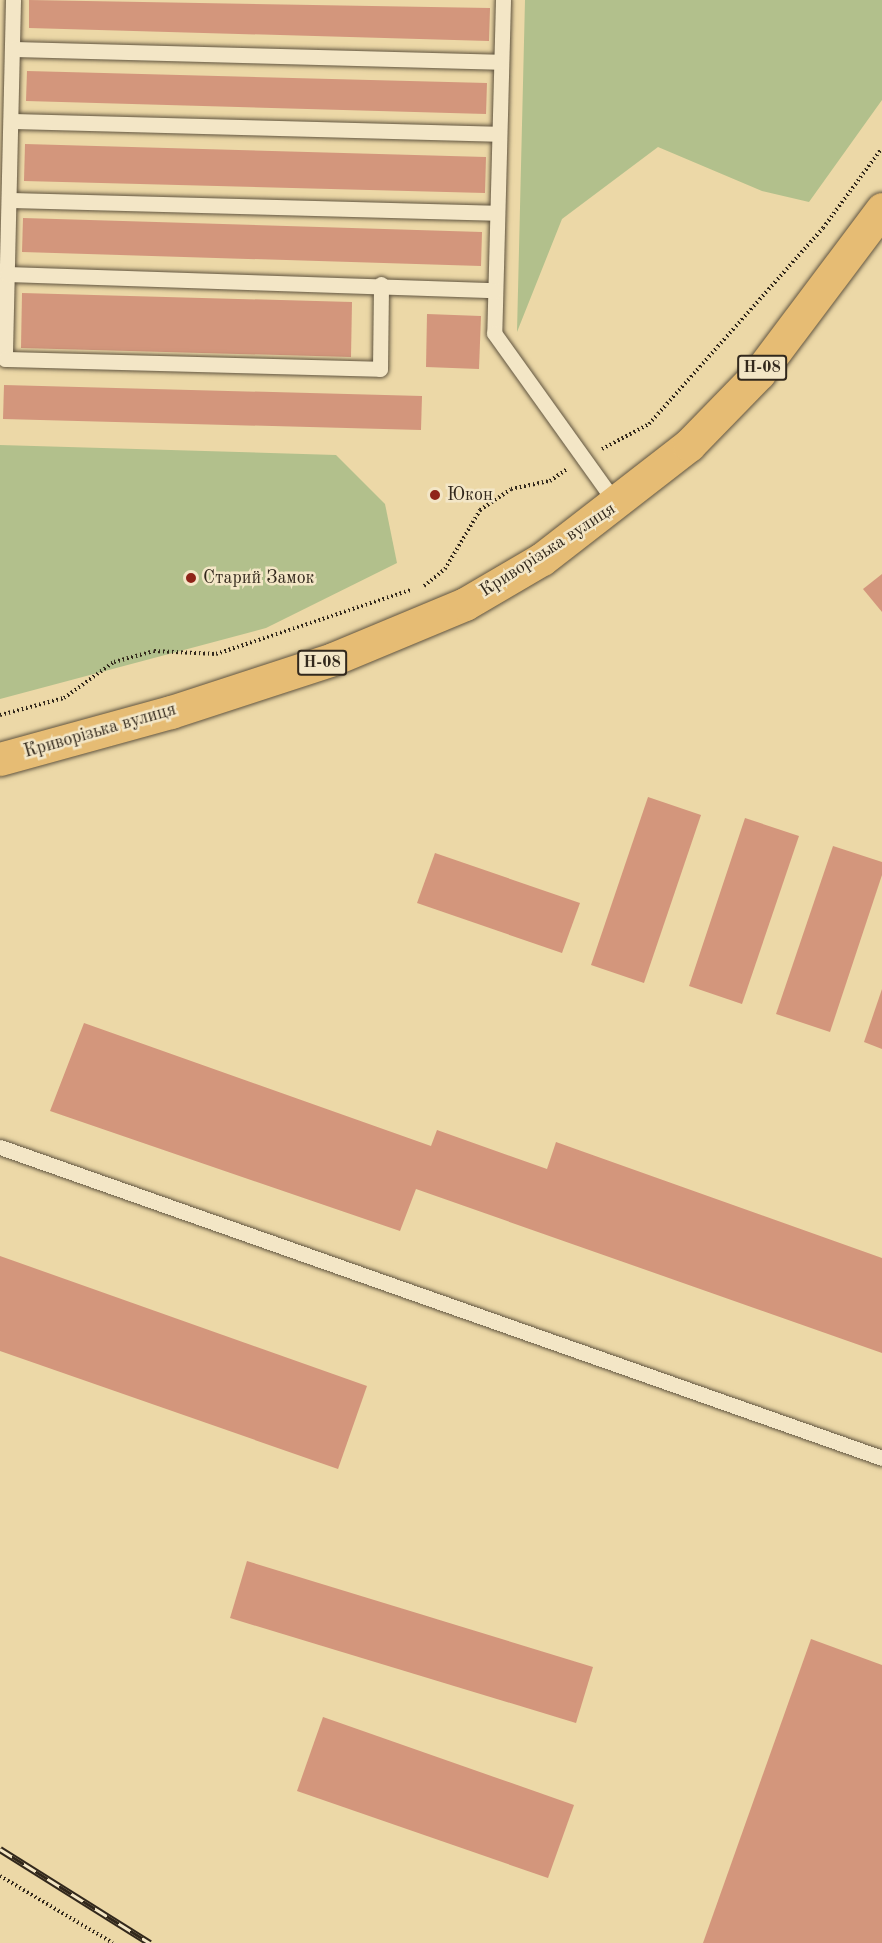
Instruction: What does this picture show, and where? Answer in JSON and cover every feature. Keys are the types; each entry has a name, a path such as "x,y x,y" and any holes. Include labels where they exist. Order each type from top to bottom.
{"main road":[{"name":"Криворізька вулиця","path":"0,759 333,659 465,604 618,506 689,445 759,373 882,209"}],"lane":[{"path":"13,0 5,359 380,369 381,284"},
{"path":"503,0 494,333 582,460 618,506"},
{"path":"12,49 501,62"},
{"path":"11,121 499,134"},
{"path":"9,200 497,213"},
{"path":"7,274 381,284 495,290"},
{"path":"0,1147 882,1458"}],"path":[{"path":"0,715 64,698 114,662 154,651 216,654 424,586 445,569 480,510 511,489 550,481 582,460 650,424 823,228 882,148"},
{"path":"0,1876 113,1943"}],"green space":[{"path":"525,0 882,0 882,100 809,202 762,191 658,147 562,219 517,332"},
{"path":"0,445 336,455 385,504 397,563 266,628 0,699"}],"building":[{"path":"29,0 490,8 489,41 29,28"},
{"path":"27,71 487,83 486,114 26,101"},
{"path":"25,144 486,157 485,193 24,181"},
{"path":"23,218 482,232 481,266 22,252"},
{"path":"22,293 352,302 351,357 21,348"},
{"path":"427,314 481,316 479,369 426,367"},
{"path":"4,385 422,396 421,430 3,419"},
{"path":"882,574 882,612 863,589"},
{"path":"648,797 701,815 644,983 591,965"},
{"path":"745,818 799,836 742,1004 689,986"},
{"path":"833,846 882,862 882,875 830,1032 776,1014"},
{"path":"435,853 580,903 562,953 417,903"},
{"path":"882,989 882,1049 864,1042"},
{"path":"84,1023 431,1146 437,1130 547,1169 556,1142 882,1258 882,1353 416,1189 400,1231 50,1111"},
{"path":"0,1256 367,1386 338,1469 0,1351"},
{"path":"247,1561 593,1667 576,1723 230,1618"},
{"path":"811,1639 882,1665 882,1943 703,1943"},
{"path":"323,1717 574,1805 548,1878 297,1791"}],"railway":[{"path":"0,1849 150,1943"}],"place":[{"name":"Юкон","path":"435,495"},
{"name":"Старий Замок","path":"191,578"}]}
